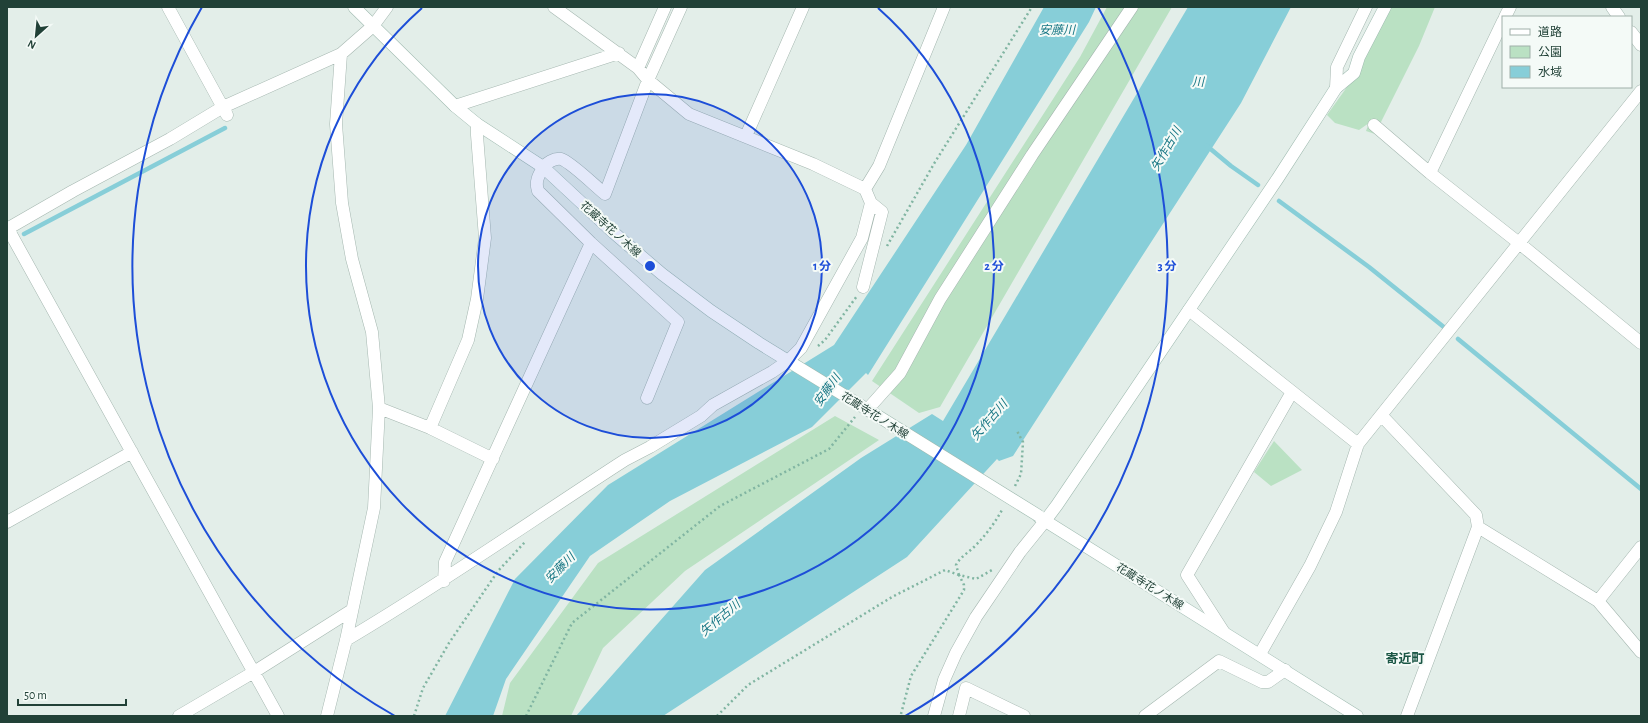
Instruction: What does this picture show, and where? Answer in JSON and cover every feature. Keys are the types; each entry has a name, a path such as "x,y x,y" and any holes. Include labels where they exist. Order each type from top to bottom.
{"street":[{"path":"168,7 225,111"},
{"name":"花蔵寺花ノ木線","path":"354,7 456,106 478,124 543,167 614,233 662,274 711,311 1357,716"},
{"path":"278,716 7,228 170,139 341,54 373,26 387,7"},
{"path":"554,7 620,53 638,68 648,80 689,114 813,164 865,189 871,203 882,212 864,287"},
{"path":"638,68 665,7"},
{"path":"647,398 678,322 591,243 538,191 536,180 543,167 549,162 560,159 568,163 604,194 648,80 681,7"},
{"path":"746,136 804,7"},
{"path":"865,189 879,166 944,7"},
{"path":"868,410 900,373 944,292 1032,155 1132,7"},
{"path":"1336,88 1337,67 1366,7"},
{"path":"934,716 944,680 956,653 976,617 1042,519 1062,498 1278,178 1336,88 1354,73 1359,57 1385,7"},
{"path":"1506,16 1510,7"},
{"path":"1612,7 1618,16"},
{"path":"1430,173 1502,23"},
{"path":"1632,33 1641,45"},
{"path":"456,106 620,53"},
{"path":"327,716 346,640 374,508 379,408 372,332 352,259 342,203 336,124 341,54"},
{"path":"1260,654 1310,566 1336,512 1358,444 1382,416 1519,242 1641,91"},
{"path":"430,428 468,340 477,299 485,238 477,135 478,124"},
{"path":"1374,125 1430,173 1519,242 1641,343"},
{"path":"346,640 444,580 473,559 625,460 650,447 701,416 713,405 772,372 792,363 862,238 871,203"},
{"path":"444,580 445,562 591,243"},
{"path":"1189,310 1358,444"},
{"path":"1223,631 1187,575 1292,392"},
{"path":"379,408 430,428 493,459"},
{"path":"1382,416 1476,515 1478,527 1407,716"},
{"path":"7,522 132,452"},
{"path":"1478,527 1598,601 1641,652"},
{"path":"1598,601 1641,547"},
{"path":"179,716 254,672 352,610"},
{"path":"1144,716 1220,661 1262,682 1268,682 1285,670"},
{"path":"959,716 966,688 1024,716"}],"path":[{"path":"885,251 935,162 1032,7"},
{"path":"813,350 825,340 864,287"},
{"path":"526,716 572,622 720,506 829,449 868,410"},
{"path":"1011,492 1021,474 1023,442 1017,431"},
{"path":"901,714 911,676 964,590 964,585 959,576 956,565 958,561 973,548 992,527 1004,506"},
{"path":"414,716 423,688 449,643 498,571 527,540"},
{"path":"717,716 748,685 892,597 945,570 959,576 976,578 995,568"}],"green space":[{"path":"1107,7 1172,7 940,407 919,413 872,381 1080,57"},
{"path":"1387,7 1435,7 1419,46 1375,134 1366,131 1369,123 1359,130 1335,123 1327,115 1347,87"},
{"path":"835,416 879,440 685,571 603,648 571,716 502,716 510,683 598,563"},
{"path":"1274,441 1302,470 1271,486 1254,472"}],"water":[{"name":"安藤川","path":"1044,7 1096,7 1089,22 868,375 866,373 812,427 670,501 590,556 506,679 493,716 445,716 515,579 608,485 834,345 966,145"},
{"path":"1188,7 1291,7 1241,103 1013,456 999,461 997,459 907,557 663,716 576,716 705,570 861,458 932,414 943,421"}],"waterway":[{"path":"24,234 225,128"},
{"path":"1207,146 1231,166 1258,185"},
{"path":"1279,201 1369,267 1445,328"},
{"path":"1458,339 1641,489"}],"district":[{"name":"寄近町","path":"1405,658"}],"water label":[{"name":"川","path":"1198,82"},
{"name":"矢作古川","path":"1166,149"},
{"name":"矢作古川","path":"989,420"},
{"name":"矢作古川","path":"720,618"}]}
